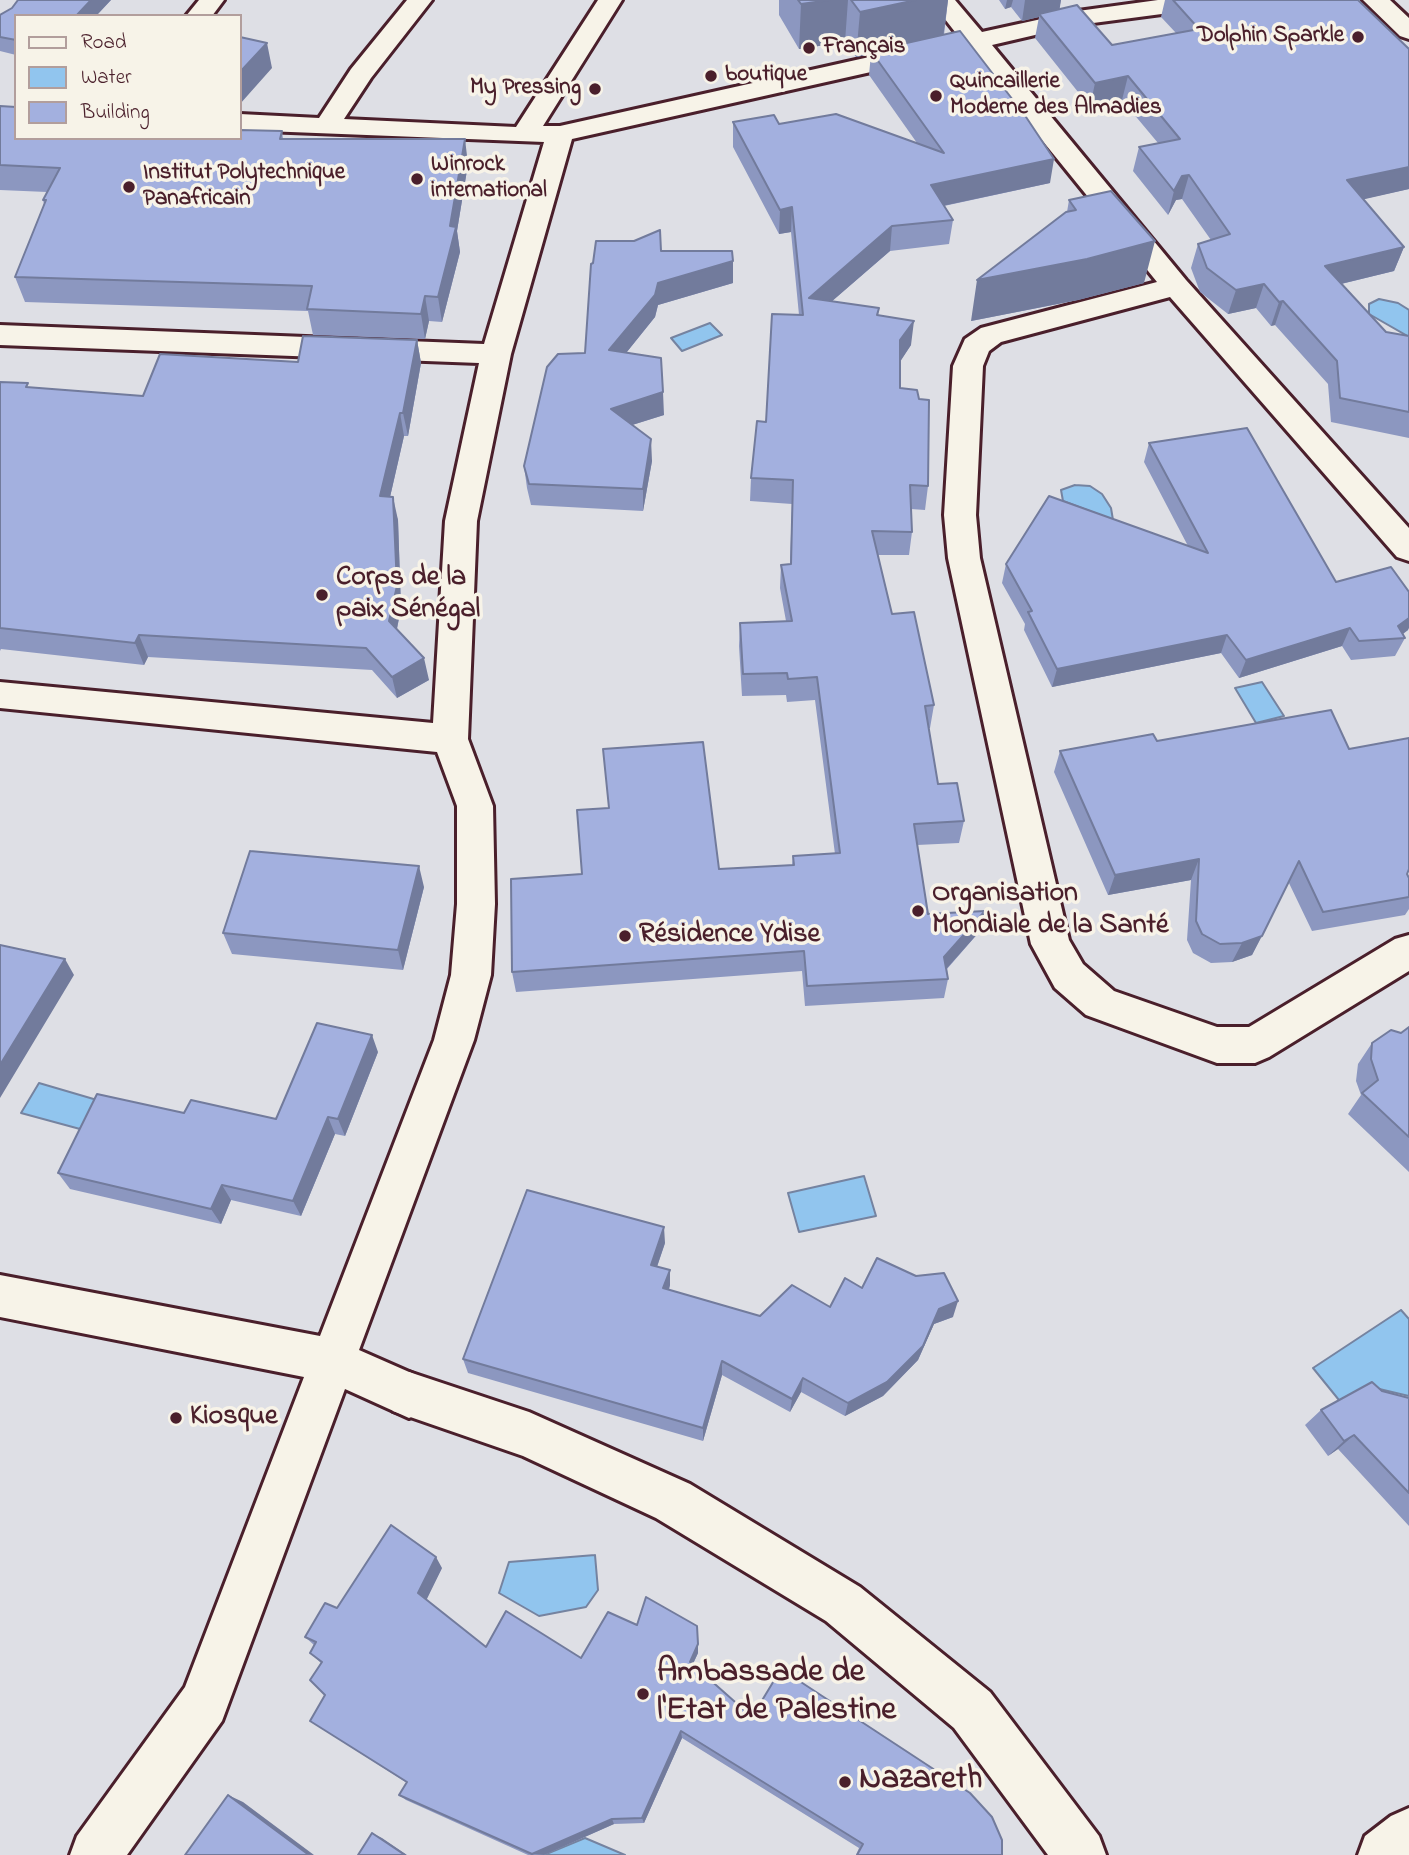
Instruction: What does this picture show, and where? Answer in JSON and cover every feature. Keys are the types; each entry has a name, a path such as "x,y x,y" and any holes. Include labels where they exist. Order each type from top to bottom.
{"street":[{"path":"200,14 212,0"},
{"path":"326,127 344,96 420,0"},
{"path":"524,135 608,3 639,0"},
{"path":"942,0 1176,286 1409,549"},
{"path":"1375,0 1409,30"},
{"path":"242,122 524,135 560,134 1078,18 1175,3 1242,3"},
{"path":"96,1855 204,1703 454,1040 471,975 476,904 475,806 450,739 461,521 496,354 560,134"},
{"path":"1176,286 991,335 976,346 968,366 960,515 964,558 1050,944 1069,976 1100,1003 1217,1045 1255,1045 1409,951"},
{"path":"0,335 496,354"},
{"path":"0,695 450,739"},
{"path":"0,1296 333,1361 409,1395 529,1435 673,1501 843,1604 972,1710 1074,1852"},
{"path":"1384,1855 1409,1834"}],"water":[{"path":"1379,299 1398,303 1409,310 1409,337 1369,314 1369,304"},
{"path":"710,323 722,335 682,351 671,338"},
{"path":"1075,485 1090,486 1102,494 1111,508 1113,520 1063,501 1061,490"},
{"path":"1262,682 1284,716 1256,723 1235,688"},
{"path":"39,1083 97,1100 80,1129 21,1113"},
{"path":"864,1176 876,1216 799,1232 788,1193"},
{"path":"1401,1310 1409,1319 1409,1396 1371,1387 1343,1405 1313,1368"},
{"path":"595,1555 598,1590 586,1607 539,1616 499,1593 509,1562"},
{"path":"585,1838 625,1855 544,1855"}],"building":[{"path":"18,0 91,0 78,14 14,14 14,40 0,37 0,15 12,8"},
{"path":"798,0 830,0 801,4"},
{"path":"851,0 916,0 860,12"},
{"path":"1173,0 1358,0 1409,49 1409,167 1347,180 1404,247 1325,266 1386,332 1409,336 1409,412 1340,398 1337,361 1283,301 1279,302 1264,284 1236,290 1207,268 1198,244 1230,234 1189,175 1182,176 1174,191 1139,147 1180,139 1128,76 1095,83 1039,14 1077,5 1112,45 1199,29"},
{"path":"960,31 1026,117 1054,159 931,185 953,220 892,226 809,298 879,308 877,315 914,321 900,340 900,388 917,390 919,399 929,400 928,486 910,485 912,532 872,531 892,614 914,612 934,705 925,706 938,784 957,783 964,821 914,824 928,914 985,911 944,957 948,979 807,986 804,951 512,972 511,879 582,874 577,810 609,808 603,749 703,742 719,869 794,865 793,856 840,853 817,677 788,679 787,673 743,674 740,623 792,621 781,565 791,564 793,480 751,478 757,421 766,422 772,314 803,315 792,207 780,210 733,122 774,115 779,124 836,114 944,153 871,51"},
{"path":"242,37 267,43 242,70"},
{"path":"0,106 14,107 14,140 242,140 242,130 282,131 280,139 465,139 450,226 456,227 438,297 425,296 421,314 307,309 312,286 15,277 46,200 43,200 60,168 0,165"},
{"path":"1111,191 1155,241 1087,259 977,280 1066,212 1076,210 1069,200"},
{"path":"660,230 661,251 732,251 733,261 658,283 655,295 609,350 661,358 663,392 611,409 651,439 643,489 529,484 524,466 547,367 558,354 585,353 591,264 596,241 634,241"},
{"path":"303,336 417,340 403,413 400,413 380,496 393,497 397,586 389,621 424,658 392,677 366,648 139,635 135,643 0,628 0,382 28,383 26,387 143,396 160,354 298,362"},
{"path":"1247,428 1336,582 1391,567 1409,592 1409,618 1398,626 1405,638 1359,641 1350,628 1246,660 1227,635 1057,669 1028,612 1032,611 1006,564 1049,496 1208,553 1149,443"},
{"path":"1331,710 1349,749 1409,738 1409,897 1323,912 1299,861 1262,936 1242,943 1220,944 1202,934 1196,921 1199,859 1115,875 1060,751 1153,734 1157,741"},
{"path":"250,851 419,866 398,950 223,933"},
{"path":"0,945 65,959 0,1065"},
{"path":"317,1023 372,1035 338,1119 328,1117 293,1201 222,1185 211,1209 58,1173 97,1094 184,1113 191,1100 276,1119"},
{"path":"1409,1027 1409,1137 1362,1093 1378,1080 1371,1059 1372,1043 1391,1030 1401,1033"},
{"path":"527,1190 664,1227 651,1265 670,1270 663,1288 760,1316 792,1285 830,1307 845,1278 862,1288 877,1258 916,1276 944,1273 958,1301 939,1309 923,1346 887,1382 848,1403 803,1378 792,1399 722,1361 703,1428 463,1359"},
{"path":"1372,1382 1382,1391 1409,1398 1409,1493 1354,1435 1344,1441 1321,1410"},
{"path":"391,1525 436,1557 418,1593 486,1647 506,1611 581,1658 608,1612 637,1625 646,1597 697,1626 698,1644 690,1662 752,1717 781,1669 970,1793 992,1817 1002,1840 1002,1855 857,1855 863,1844 681,1731 642,1818 612,1819 532,1854 399,1795 407,1782 310,1721 325,1695 310,1680 322,1662 310,1653 316,1642 305,1637 325,1603 337,1608"},
{"path":"228,1795 309,1855 185,1855"},
{"path":"372,1833 405,1855 358,1855"}],"place":[{"name":"Dolphin Sparkle","path":"1358,37"},
{"name":"Français","path":"809,48"},
{"name":"boutique","path":"711,76"},
{"name":"My Pressing","path":"595,89"},
{"name":"Quincaillerie Moderne des Almadies","path":"936,96"},
{"name":"Winrock international","path":"417,179"},
{"name":"Institut Polytechnique Panafricain","path":"129,187"},
{"name":"Corps de la paix Sénégal","path":"322,595"},
{"name":"Organisation Mondiale de la Santé","path":"918,911"},
{"name":"Résidence Ydise","path":"625,936"},
{"name":"Kiosque","path":"176,1418"},
{"name":"Ambassade de l'Etat de Palestine","path":"643,1694"},
{"name":"Nazareth","path":"845,1782"}]}
